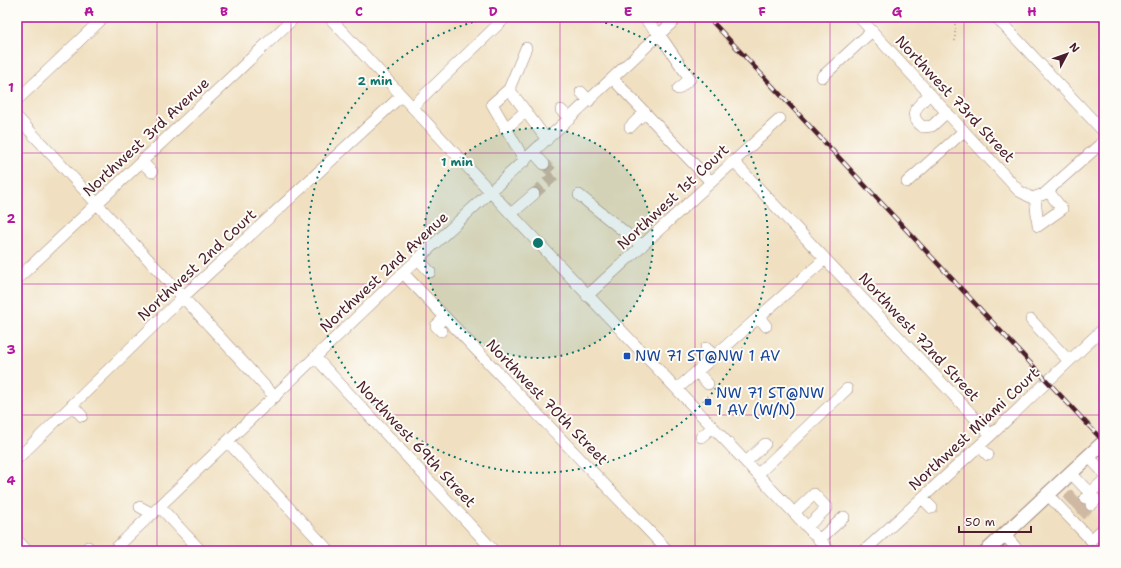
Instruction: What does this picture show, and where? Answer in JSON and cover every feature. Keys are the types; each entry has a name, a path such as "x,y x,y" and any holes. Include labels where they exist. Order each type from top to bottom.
{"main road":[{"path":"987,551 1104,442"}],"street":[{"path":"17,100 104,17"},
{"name":"Northwest 3rd Avenue","path":"17,279 295,17"},
{"path":"412,108 506,17"},
{"path":"643,17 660,34 690,80 678,89"},
{"name":"Northwest 2nd Avenue","path":"113,551 403,273 491,193 678,17"},
{"name":"Northwest 73rd Street","path":"859,17 1019,191 1033,198"},
{"path":"996,17 1104,132"},
{"path":"334,19 401,96 587,296 830,551"},
{"path":"822,77 872,30"},
{"path":"525,161 505,129 492,104 509,89 526,48"},
{"path":"613,79 712,182"},
{"path":"509,89 547,140"},
{"path":"581,92 589,101"},
{"path":"930,94 916,107 914,117 918,124 923,127 932,126 947,112"},
{"name":"Northwest 2nd Court","path":"17,459 183,297 401,96"},
{"path":"561,110 570,119"},
{"path":"505,129 526,111"},
{"path":"630,127 645,112"},
{"path":"17,117 98,203 275,397"},
{"name":"Northwest 1st Court","path":"587,296 780,119"},
{"path":"907,182 964,131"},
{"path":"1048,191 1062,209 1038,226 1033,198 1048,191 1104,141"},
{"path":"534,152 544,164"},
{"path":"142,162 152,172"},
{"name":"Northwest 72nd Street","path":"734,162 991,435"},
{"path":"511,214 534,194"},
{"path":"579,195 642,246"},
{"path":"677,389 714,356 762,321 825,258"},
{"path":"418,259 430,272"},
{"name":"Northwest 70th Street","path":"403,273 668,551"},
{"path":"441,331 436,326 445,317"},
{"path":"1031,320 1069,361"},
{"name":"Northwest Miami Court","path":"864,551 991,435 1104,328"},
{"path":"706,348 714,356"},
{"name":"Northwest 69th Street","path":"316,358 494,551"},
{"path":"697,372 708,384"},
{"path":"758,474 846,389"},
{"path":"72,405 82,416"},
{"path":"701,437 713,427"},
{"path":"228,442 329,551"},
{"path":"746,462 765,444"},
{"path":"979,446 988,455"},
{"path":"1088,456 1104,473"},
{"path":"1071,473 1085,495 1104,480"},
{"path":"794,512 814,494 827,508 807,527"},
{"path":"1048,494 1070,511 1091,540 1104,528"},
{"path":"922,498 932,508"},
{"path":"140,507 156,511 201,551"},
{"path":"819,540 844,517"},
{"path":"1004,535 1016,548"},
{"path":"17,540 27,551"}],"path":[{"path":"955,41 956,17 971,23 972,17"}],"tunnel":[{"path":"534,194 555,175 544,164"},
{"path":"1067,501 1078,491"},
{"path":"1074,508 1085,498"},
{"path":"1080,515 1091,505"}],"railway":[{"path":"708,17 1104,442"}],"place":[{"name":"NW 71 ST@NW 1 AV","path":"627,356"},
{"name":"NW 71 ST@NW 1 AV (W/N)","path":"708,402"}]}
